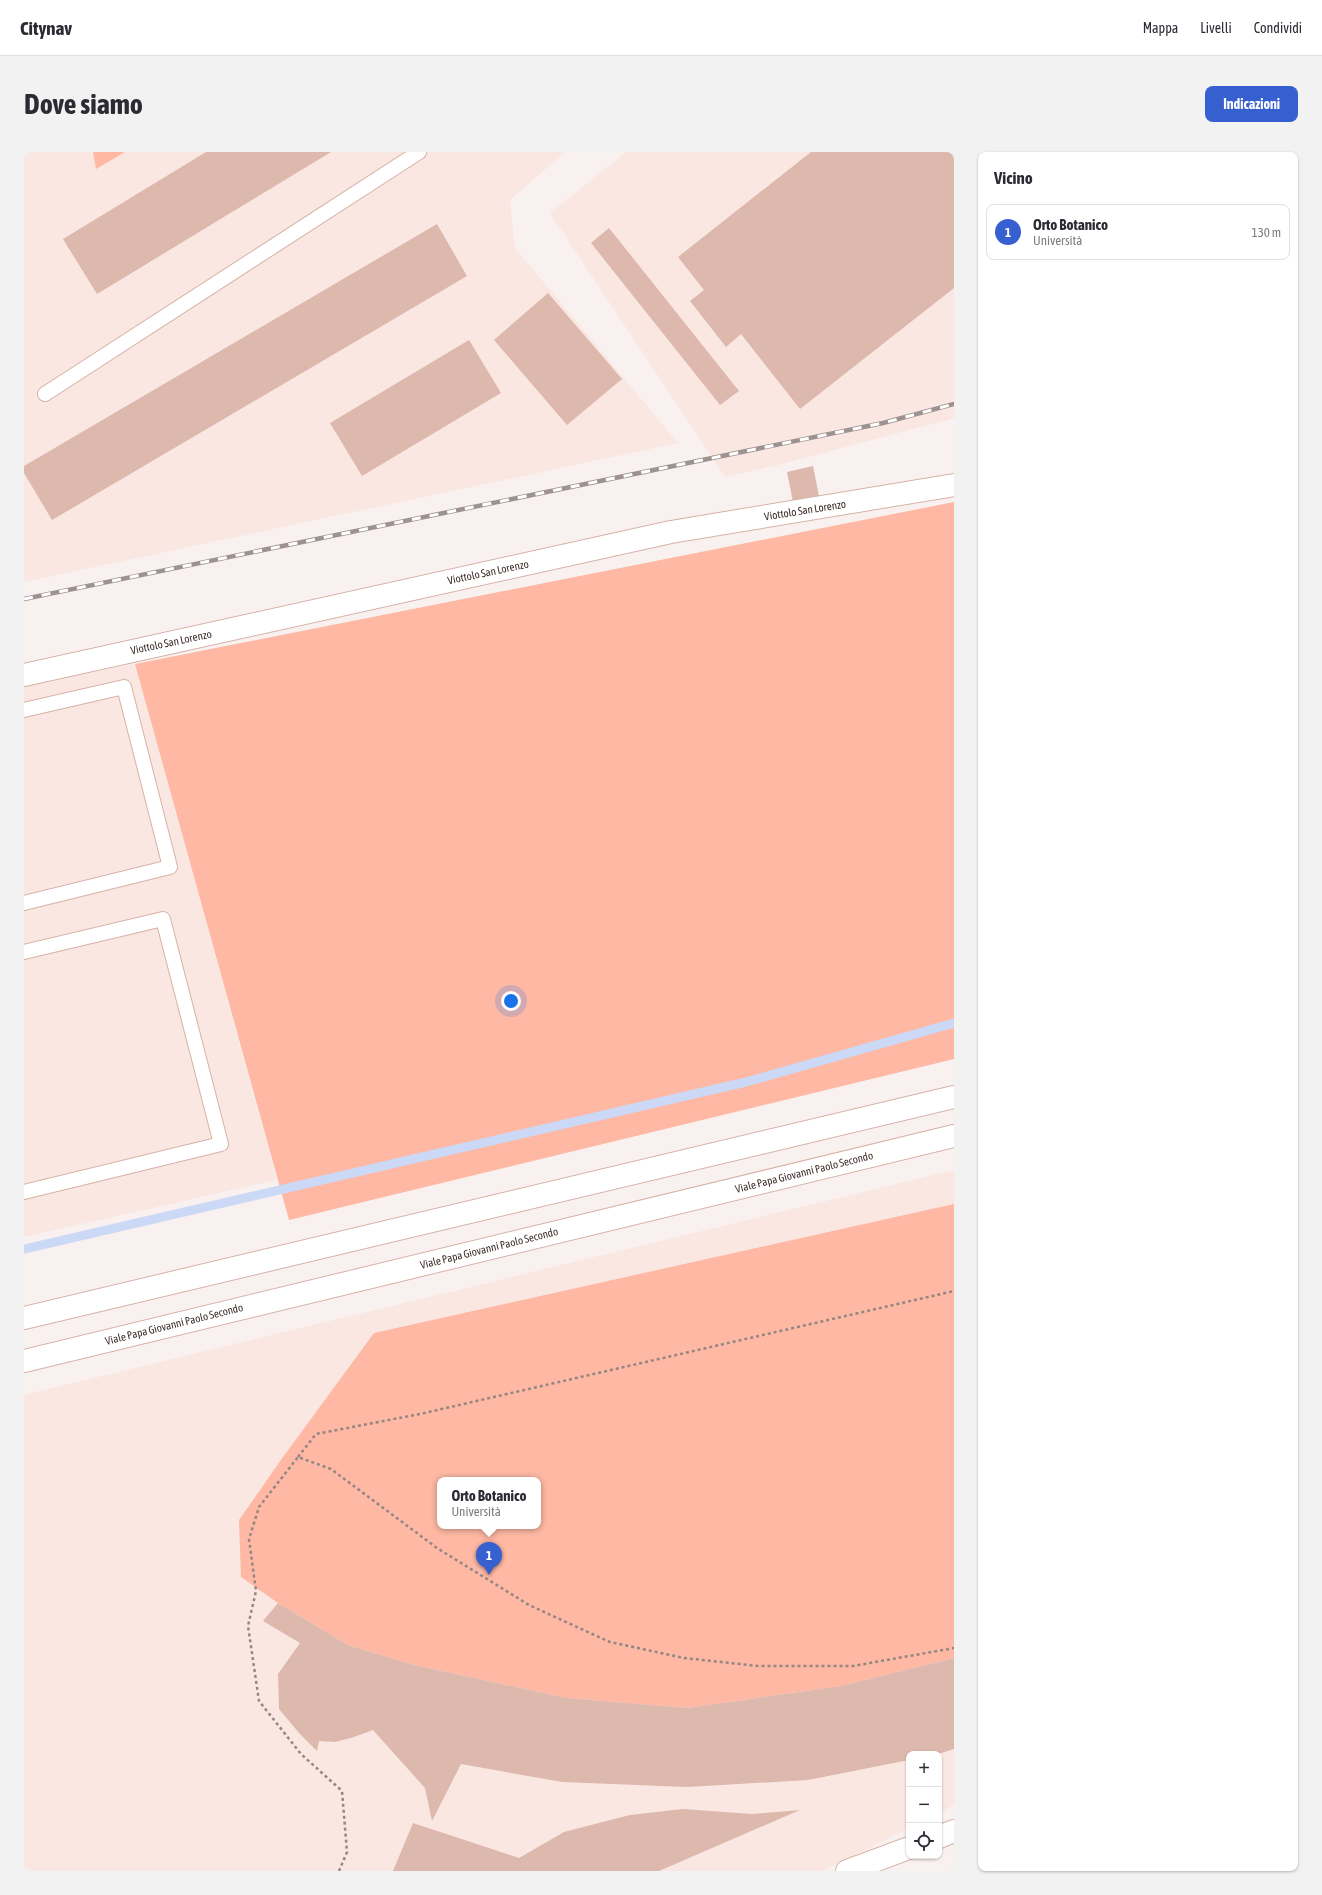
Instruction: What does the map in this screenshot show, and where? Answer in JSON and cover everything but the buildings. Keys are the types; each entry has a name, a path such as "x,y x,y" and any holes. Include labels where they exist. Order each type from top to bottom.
{"main road":[{"name":"Viottolo San Lorenzo","path":"24,675 671,532 954,485"},
{"path":"24,1318 954,1097"},
{"name":"Viale Papa Giovanni Paolo Secondo","path":"24,1361 954,1136"},
{"path":"942,1836 954,1832"},
{"path":"847,1871 906,1849"}],"lane":[{"path":"45,394 419,152"},
{"path":"24,710 124,686 170,867 24,903"},
{"path":"24,952 163,919 221,1144 24,1192"}],"path":[{"path":"339,1871 347,1852 342,1791 301,1754 259,1701 248,1626 256,1591 249,1539 259,1507 316,1434 420,1414 954,1291"},
{"path":"298,1457 331,1469 436,1548 529,1605 610,1642 684,1658 758,1666 853,1666 954,1648"}],"shaded area":[{"path":"24,152 565,152 510,200 515,248 678,443 24,582"},
{"path":"93,152 125,152 96,169"},
{"path":"626,152 954,152 954,418 778,465 725,477 550,213"},
{"path":"954,502 954,1059 289,1220 135,664"},
{"path":"135,664 277,1180 24,1237 24,686"},
{"path":"954,1170 954,1805 942,1811 942,1751 906,1751 906,1830 823,1871 24,1871 24,1395"},
{"path":"954,1204 954,1658 841,1686 687,1708 567,1698 410,1664 348,1645 278,1603 241,1577 239,1520 283,1457 374,1333"}],"waterway":[{"path":"24,1249 746,1082 954,1023"}],"railway":[{"path":"24,599 883,423 954,404"}],"place":[{"name":"Orto Botanico","path":"489,1575"}]}
